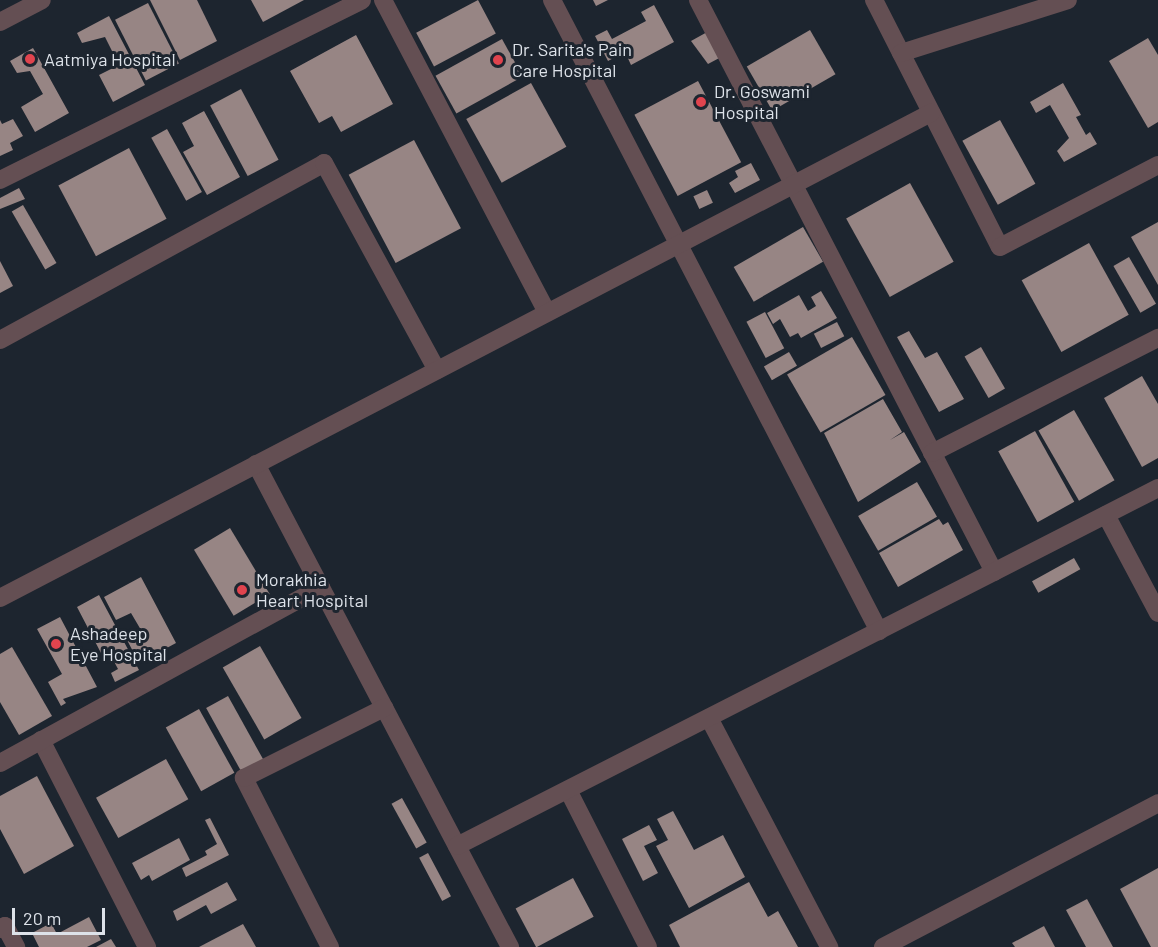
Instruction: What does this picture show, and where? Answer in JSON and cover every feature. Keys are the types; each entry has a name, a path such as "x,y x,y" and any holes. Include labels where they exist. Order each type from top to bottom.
{"street":[{"path":"0,22 42,0"},
{"path":"0,180 362,0"},
{"path":"382,0 547,314"},
{"path":"552,0 879,631"},
{"path":"698,0 791,186 994,573"},
{"path":"874,0 1000,247 1158,165"},
{"path":"901,53 1068,0"},
{"path":"1,594 547,314 931,113"},
{"path":"0,340 324,163 437,370"},
{"path":"932,453 1158,338"},
{"path":"256,464 510,947"},
{"path":"457,846 1158,488"},
{"path":"1106,515 1158,613"},
{"path":"0,763 321,587"},
{"path":"330,947 244,778 384,708"},
{"path":"709,718 829,947"},
{"path":"41,740 147,947"},
{"path":"568,790 648,947"},
{"path":"883,947 1158,803"},
{"path":"0,929 5,926 16,947"}],"building":[{"path":"150,0 197,0 217,41 180,60"},
{"path":"251,0 304,0 263,22"},
{"path":"478,0 496,34 434,66 416,33"},
{"path":"593,0 608,0 596,6"},
{"path":"148,3 179,64 146,80 115,20"},
{"path":"654,5 674,42 631,65 625,52 608,61 595,36 607,30 612,39 646,21 641,12"},
{"path":"109,16 145,85 113,102 99,75 119,65 105,37 82,43 77,33"},
{"path":"810,30 836,74 772,111 747,66"},
{"path":"709,31 723,56 708,64 691,41"},
{"path":"356,35 393,104 341,132 332,116 319,123 290,71"},
{"path":"1148,38 1158,55 1158,122 1148,128 1109,61"},
{"path":"502,39 523,77 456,113 436,76"},
{"path":"33,48 69,113 35,132 21,107 43,94 30,71 17,73 10,61"},
{"path":"698,81 741,162 678,196 634,115"},
{"path":"531,83 566,147 502,183 466,119"},
{"path":"1063,83 1081,115 1076,117 1086,135 1090,132 1097,144 1064,162 1057,151 1069,138 1050,105 1036,113 1030,102"},
{"path":"241,89 279,160 248,176 210,105"},
{"path":"204,111 240,177 207,195 183,152 194,146 182,123"},
{"path":"13,119 23,136 10,143 13,150 0,156 0,120 2,124"},
{"path":"1000,120 1035,184 998,205 962,141"},
{"path":"167,129 202,192 186,201 151,138"},
{"path":"414,140 461,228 396,263 349,175"},
{"path":"129,148 167,219 96,256 58,186"},
{"path":"751,163 760,180 735,193 729,183 738,177 735,171"},
{"path":"910,183 954,262 890,297 846,218"},
{"path":"19,188 25,199 0,209 0,198"},
{"path":"707,190 713,203 699,209 693,196"},
{"path":"23,205 56,263 45,270 12,212"},
{"path":"1158,222 1158,285 1131,237"},
{"path":"803,227 823,262 754,302 734,267"},
{"path":"1089,243 1129,315 1061,352 1022,280"},
{"path":"1129,257 1156,304 1140,313 1113,266"},
{"path":"0,261 13,286 0,293"},
{"path":"821,291 837,318 801,338 798,333 790,337 780,319 773,324 767,313 799,295 808,311 816,306 811,297"},
{"path":"765,312 784,348 766,358 746,322"},
{"path":"837,322 844,336 821,348 814,334"},
{"path":"909,331 925,358 937,352 964,399 939,412 897,337"},
{"path":"852,337 886,395 821,433 787,375"},
{"path":"981,347 1005,389 989,398 965,356"},
{"path":"789,352 797,366 772,380 764,366"},
{"path":"1142,376 1158,404 1158,458 1142,467 1104,398"},
{"path":"883,399 902,432 890,440 904,432 921,462 858,502 824,433"},
{"path":"1074,410 1114,480 1079,501 1038,430"},
{"path":"1035,431 1074,502 1038,522 998,451"},
{"path":"917,482 937,517 878,551 858,516"},
{"path":"939,519 943,525 948,522 963,550 898,587 879,553"},
{"path":"230,528 270,594 234,616 194,550"},
{"path":"1074,558 1080,569 1038,593 1032,581"},
{"path":"141,577 176,643 139,663 126,638 141,630 131,613 116,620 104,597"},
{"path":"99,595 139,670 115,682 111,673 118,669 108,650 101,653 77,607"},
{"path":"60,617 97,687 63,699 66,703 61,706 48,682 62,674 37,629"},
{"path":"260,646 302,718 264,739 223,668"},
{"path":"12,647 52,716 19,735 0,702 0,654"},
{"path":"228,696 263,760 242,772 206,708"},
{"path":"199,709 234,773 201,791 166,727"},
{"path":"166,759 188,799 118,838 96,798"},
{"path":"37,776 74,846 24,874 0,829 0,796"},
{"path":"402,798 427,843 416,848 392,804"},
{"path":"673,811 694,850 723,835 745,877 689,908 656,846 668,840 657,819"},
{"path":"210,818 229,855 186,877 182,868 207,855 205,851 217,844 205,820"},
{"path":"649,825 657,840 644,846 658,873 643,881 622,839"},
{"path":"179,838 190,860 152,881 149,875 141,880 132,863"},
{"path":"428,853 451,896 442,901 419,858"},
{"path":"1158,868 1158,947 1151,947 1120,889"},
{"path":"573,878 594,917 536,947 516,909"},
{"path":"227,882 237,900 211,914 206,905 177,921 173,911"},
{"path":"749,882 768,917 778,911 798,947 680,947 669,925"},
{"path":"1087,899 1113,947 1086,947 1066,910"},
{"path":"89,917 101,940 87,947 39,947 32,933 51,923 57,934"},
{"path":"243,924 256,947 199,947"},
{"path":"1044,926 1055,947 1015,947 1012,943"},
{"path":"111,939 116,947 96,947"}],"place":[{"name":"Aatmiya Hospital","path":"30,59"},
{"name":"Dr. Sarita's Pain Care Hospital","path":"498,60"},
{"name":"Dr. Goswami Hospital","path":"701,102"},
{"name":"Morakhia Heart Hospital","path":"242,590"},
{"name":"Ashadeep Eye Hospital","path":"56,644"}]}
